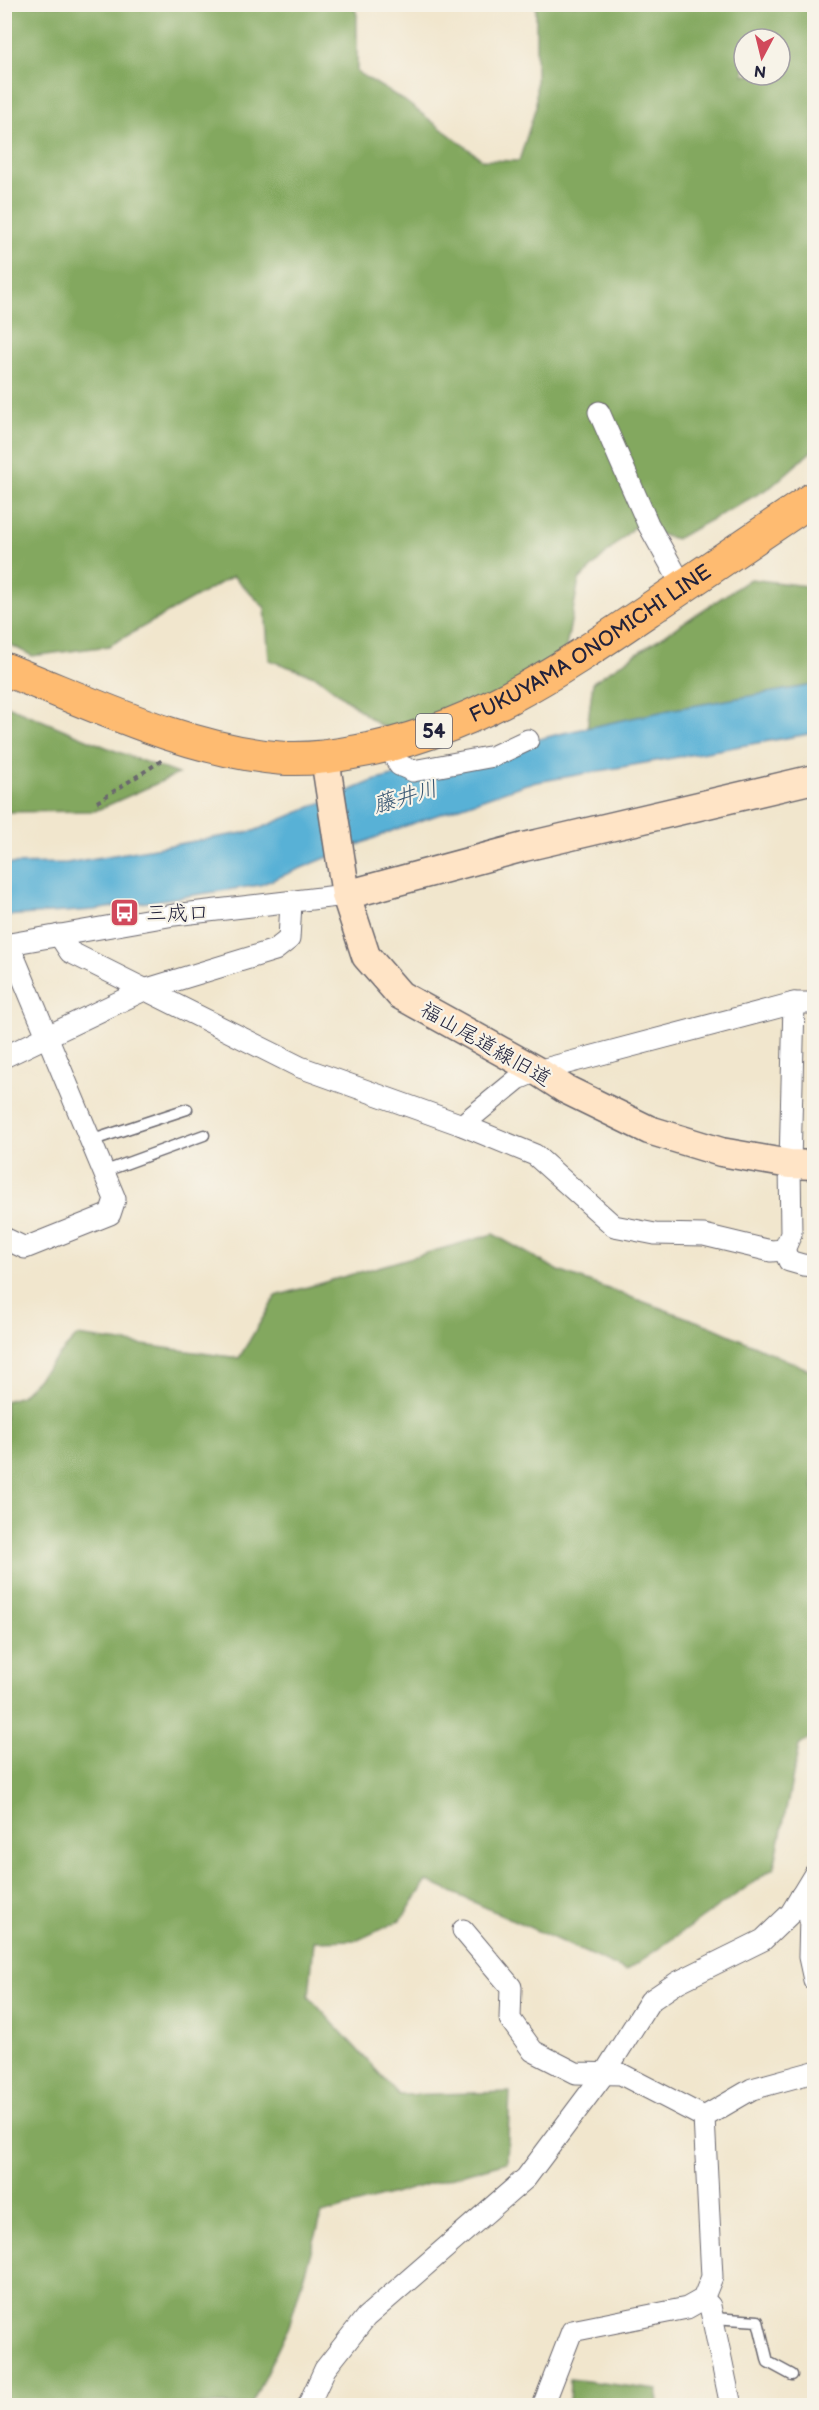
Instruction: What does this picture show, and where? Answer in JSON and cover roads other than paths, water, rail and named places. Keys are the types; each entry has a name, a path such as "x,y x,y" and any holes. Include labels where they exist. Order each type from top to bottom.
{"main road":[{"name":"FUKUYAMA ONOMICHI LINE","path":"4,669 174,735 326,771 468,719 556,672 814,498"}],"street":[{"path":"599,411 648,524 683,586"},
{"path":"389,747 399,765 413,771 494,756 528,740"},
{"name":"福山尾道線旧道","path":"326,771 343,884 366,956 400,995 565,1089 649,1130 721,1152 802,1165"},
{"path":"4,1238 25,1248 110,1214 115,1199 7,945 174,915 291,903 343,884 524,847 814,779"},
{"path":"4,1057 144,990 275,950 289,939 291,903"},
{"path":"59,935 70,952 300,1066 462,1125 535,1155 615,1226 656,1234 704,1235 771,1251 784,1250"},
{"path":"462,1125 518,1079 537,1071 804,1003 802,1165 791,1234 784,1250 789,1261 814,1266"},
{"path":"308,2406 325,2370 366,2317 526,2178 604,2074 650,2001 678,1982 763,1940 790,1913 814,1875"},
{"path":"801,1896 810,1915 809,1957 814,1980"},
{"path":"463,1930 511,1987 510,2019 533,2051 576,2073 621,2074 704,2117"},
{"path":"704,2117 752,2089 814,2072"},
{"path":"543,2406 572,2331 687,2308 703,2299 712,2277 704,2117"},
{"path":"703,2299 710,2306 731,2406"}],"lane":[{"path":"90,1141 187,1109"},
{"path":"103,1172 204,1135"},
{"path":"713,2318 758,2321 768,2362 792,2375"}],"water":[{"name":"藤井川","path":"814,685 814,733 526,784 394,830 260,885 94,910 5,916 5,864 67,863 254,831 373,781 559,734 674,709"}],"place":[{"name":"三成口","path":"125,913"}]}
